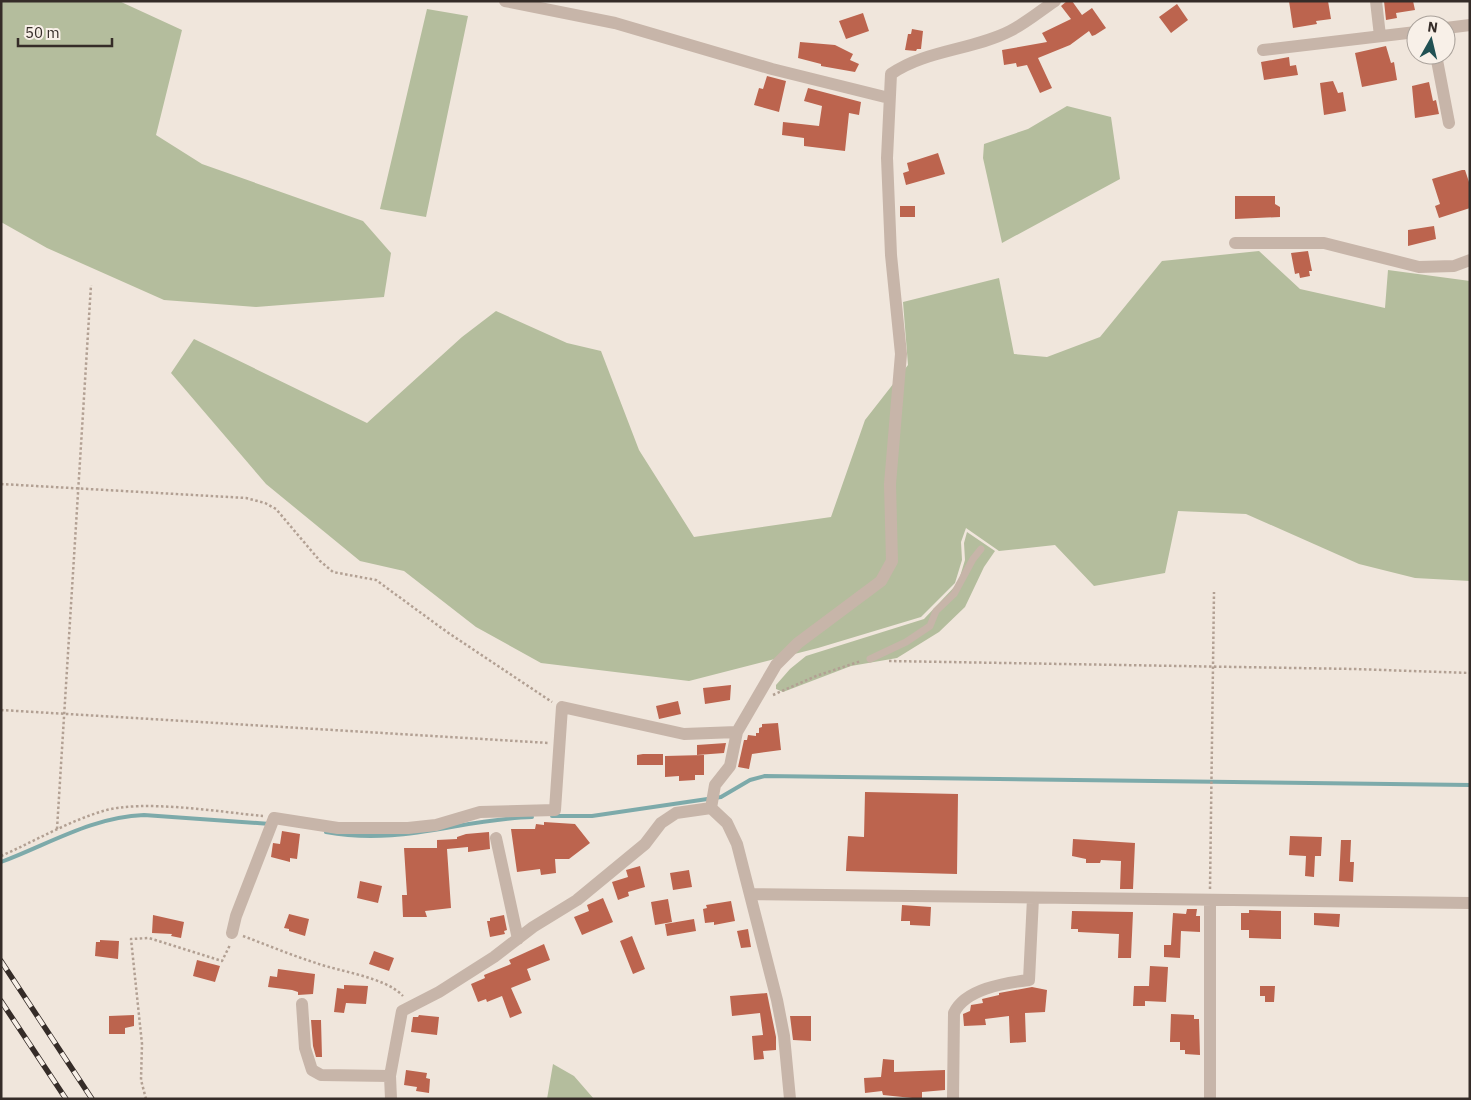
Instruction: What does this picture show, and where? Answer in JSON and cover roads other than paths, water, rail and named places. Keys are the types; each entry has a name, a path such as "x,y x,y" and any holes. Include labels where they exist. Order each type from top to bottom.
{"street":[{"path":"505,1 615,23 772,69 889,98"},
{"path":"711,808 715,785 730,766 737,732 776,666 798,643 881,581 892,561 890,484 901,354 891,246 887,158 891,74 905,64 955,50 1010,31 1055,1"},
{"path":"1376,1 1380,36"},
{"path":"1456,27 1470,26"},
{"path":"1263,50 1406,33"},
{"path":"1438,65 1449,123"},
{"path":"1235,243 1324,243 1419,267 1454,266 1470,260"},
{"path":"232,933 236,916 274,818 338,828 408,828 436,826 480,812 555,810 562,707 684,734 737,732"},
{"path":"711,808 727,823 737,844 778,1000 784,1036 790,1099"},
{"path":"391,1099 390,1076 402,1012 408,1006 439,992 494,958 518,939 577,900 644,844 661,823 676,813 711,808"},
{"path":"496,838 518,939"},
{"path":"750,894 1470,903"},
{"path":"953,1099 954,1013 959,1003 997,984 1029,980 1033,898"},
{"path":"1210,900 1210,1099"},
{"path":"302,1004 305,1048 312,1070 321,1076 390,1076"}],"lane":[{"path":"870,659 906,642 930,626 936,611 954,594 973,559 982,549"}],"waterway":[{"path":"552,816 592,816 721,797 750,780 765,776 1470,785"},
{"path":"1,862 71,832 125,817 144,815 270,824"},
{"path":"326,832 380,836 532,817"}],"railway":[{"path":"1,961 92,1099"},
{"path":"1,1001 66,1099"}]}
